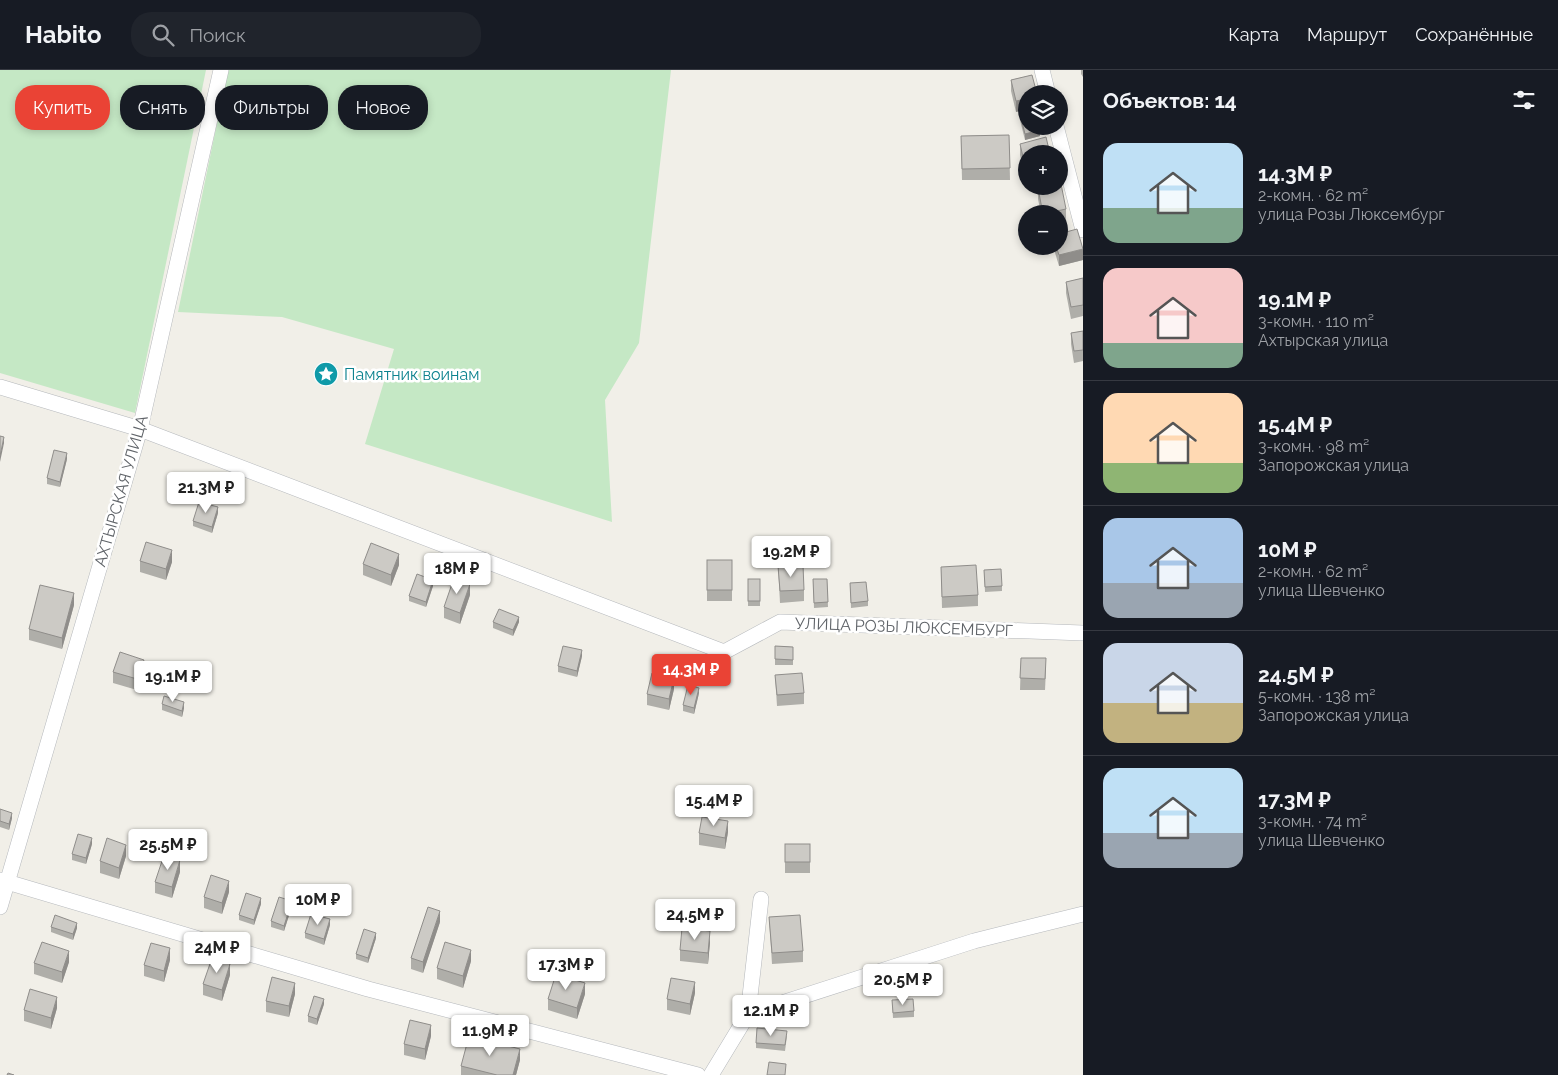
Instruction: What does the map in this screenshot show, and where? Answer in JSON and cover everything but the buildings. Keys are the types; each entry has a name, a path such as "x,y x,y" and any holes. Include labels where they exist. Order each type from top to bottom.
{"street":[{"name":"АХТЫРСКАЯ УЛИЦА","path":"0,907 4,881 140,429 221,70"},
{"path":"1042,70 1046,85"},
{"path":"1058,135 1083,230"},
{"name":"УЛИЦА РОЗЫ ЛЮКСЕМБУРГ","path":"0,387 140,429 724,652 780,622 1083,633"},
{"path":"4,881 368,989 698,1075"},
{"path":"711,1075 748,1014 761,899"},
{"path":"748,1014 974,941 1083,914"}],"green space":[{"path":"0,70 206,70 203,85 120,85 120,130 194,130 135,413 0,373"},
{"path":"228,70 671,70 639,343 605,400 612,522 365,444 394,349 282,317 178,312 216,130 328,130 328,85 225,85"}],"place":[{"name":"Памятник воинам","path":"326,374"}]}
